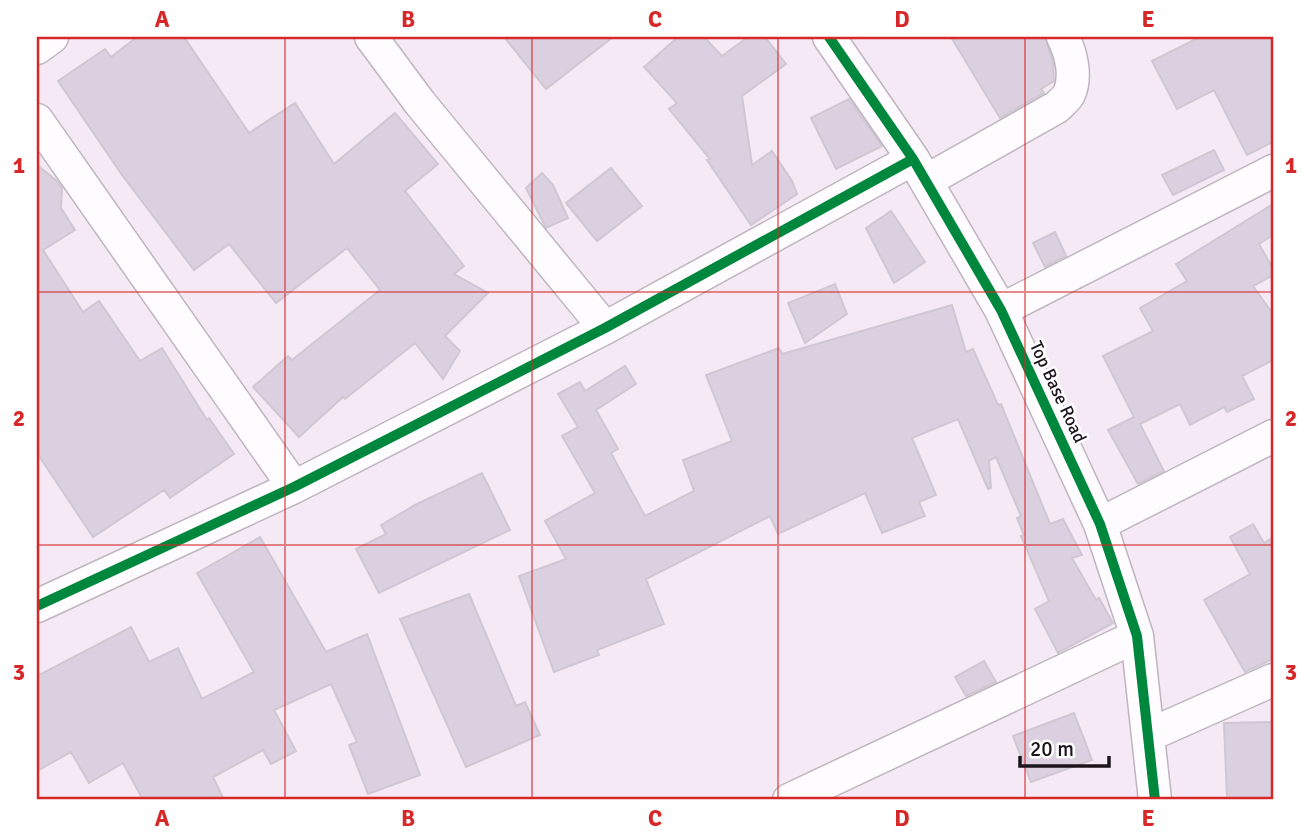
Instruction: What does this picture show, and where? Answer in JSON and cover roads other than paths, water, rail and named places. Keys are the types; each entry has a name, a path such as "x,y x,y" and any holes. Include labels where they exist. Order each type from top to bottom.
{"street":[{"path":"37,48 52,37"},
{"path":"370,37 605,328"},
{"name":"Top Base Road","path":"831,37 919,170 1000,310 1100,524 1137,635 1156,800"},
{"path":"37,606 294,487 919,170 1057,107 1069,94 1072,77 1072,60 1063,37"},
{"path":"37,120 294,487"},
{"path":"1000,310 1273,171"},
{"path":"1100,524 1273,436"},
{"path":"789,800 1137,635"},
{"path":"1149,735 1273,680"}]}
